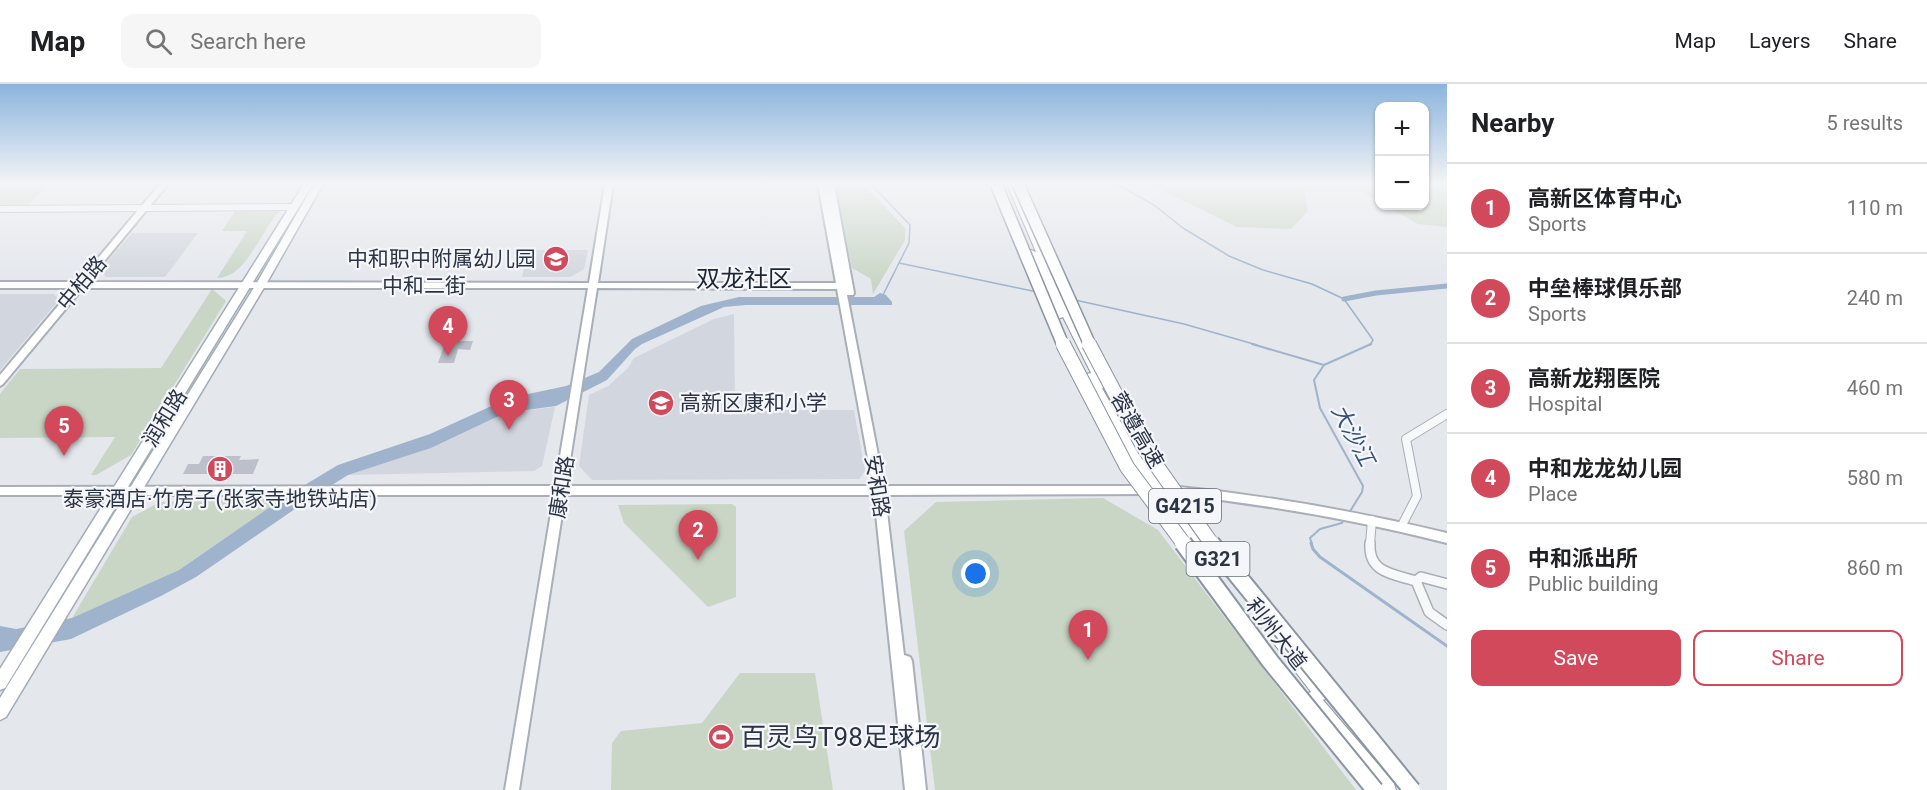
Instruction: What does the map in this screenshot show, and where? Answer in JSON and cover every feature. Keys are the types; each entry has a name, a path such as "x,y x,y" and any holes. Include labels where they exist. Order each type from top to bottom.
{"highway":[{"name":"蓉遵高速","path":"1010,217 1059,337 1127,466 1270,661 1375,790"},
{"name":"利州大道","path":"1018,217 1060,307 1162,490 1278,659 1387,790"},
{"name":"利州大道","path":"1024,217 1050,287"},
{"name":"蓉遵高速","path":"1032,217 1082,330 1144,447 1212,544 1412,790"},
{"name":"利州大道","path":"1162,490 1292,657 1403,790"}],"main road":[{"name":"润和路","path":"0,712 135,491 255,284 290,217"},
{"name":"润和路","path":"0,683 118,491 298,217"}],"street":[{"name":"中柏路","path":"0,381 137,217"},
{"name":"康和路","path":"512,790 604,217"},
{"name":"安和路","path":"829,217 848,304 882,490 919,790"},
{"name":"安和路","path":"835,217 844,285"},
{"name":"中和二街","path":"0,283 844,285"},
{"path":"1401,527 1417,496 1406,439 1447,414"},
{"name":"安和路","path":"882,490 912,790"},
{"path":"0,491 1162,490 1269,500 1366,518 1447,538"},
{"path":"1366,518 1368,555 1371,561 1377,568 1416,581 1429,612 1447,625"},
{"path":"1416,581 1421,577 1447,584"}],"shaded area":[{"path":"132,233 198,233 165,277 106,277 100,270"},
{"name":"中和职中附属幼儿园","path":"529,250 588,250 584,269 570,277 522,277"},
{"path":"0,294 54,294 59,300 0,370"},
{"name":"高新区康和小学","path":"734,314 735,410 854,410 865,471 859,479 592,480 579,466 589,395 608,386 628,368 634,358 714,319"},
{"path":"555,407 542,466 534,471 348,475 431,448 505,413"}],"green space":[{"path":"231,217 275,217 245,262 228,276 217,278 247,231 222,231"},
{"path":"842,217 894,217 905,228 905,240 873,294 871,279 852,268"},
{"path":"1216,217 1302,217 1291,229 1237,227"},
{"path":"1405,217 1447,217 1447,227 1418,224"},
{"path":"212,289 226,301 131,455 96,475 91,475 115,437 0,438 0,394 20,369 161,368"},
{"path":"283,498 179,570 72,618 132,517 160,502"},
{"path":"1103,498 1158,530 1356,790 935,790 904,531 936,502"},
{"path":"732,504 736,507 736,597 708,607 624,523 618,505"},
{"name":"百灵鸟T98足球场","path":"740,673 815,673 833,790 611,790 612,743 621,731 702,723"}],"water":[{"path":"880,293 886,295 892,305 724,307 642,344 607,380 556,406 505,413 431,448 348,475 196,577 71,639 0,652 0,626 16,629 72,618 179,570 283,498 338,465 430,434 509,398 566,386 599,372 632,339 701,306 739,297 874,297"}],"building":[{"path":"451,341 473,341 470,350 458,349 454,363 438,363 444,346 449,346"},
{"name":"泰豪酒店·竹房子(张家寺地铁站店)","path":"203,456 241,456 239,460 259,459 253,474 183,474 188,464 199,464"}],"waterway":[{"path":"899,263 909,243 910,225 902,217"},
{"name":"大沙江","path":"1169,217 1229,256 1263,270 1312,284 1344,299 1373,340 1370,344"},
{"path":"882,297 899,263"},
{"path":"899,263 1037,292"},
{"path":"1344,299 1376,293 1447,286"},
{"path":"1075,300 1184,324 1257,345"},
{"path":"1252,344 1324,365"},
{"name":"大沙江","path":"1324,365 1370,344"},
{"name":"大沙江","path":"1324,365 1314,380 1320,408 1363,486 1362,492 1349,513"},
{"name":"大沙江","path":"1312,544 1310,538 1320,529 1342,523 1345,518"},
{"name":"大沙江","path":"1311,543 1320,557 1447,646"}],"place":[{"name":"中和职中附属幼儿园","path":"556,259"},
{"name":"中和龙龙幼儿园","path":"448,356"},
{"name":"高新区康和小学","path":"661,403"},
{"name":"高新龙翔医院","path":"509,430"},
{"name":"中和派出所","path":"64,456"},
{"name":"泰豪酒店·竹房子(张家寺地铁站店)","path":"220,469"},
{"name":"中垒棒球俱乐部","path":"698,560"},
{"name":"高新区体育中心","path":"1088,660"},
{"name":"百灵鸟T98足球场","path":"721,737"}],"district":[{"name":"双龙社区","path":"744,279"}]}
